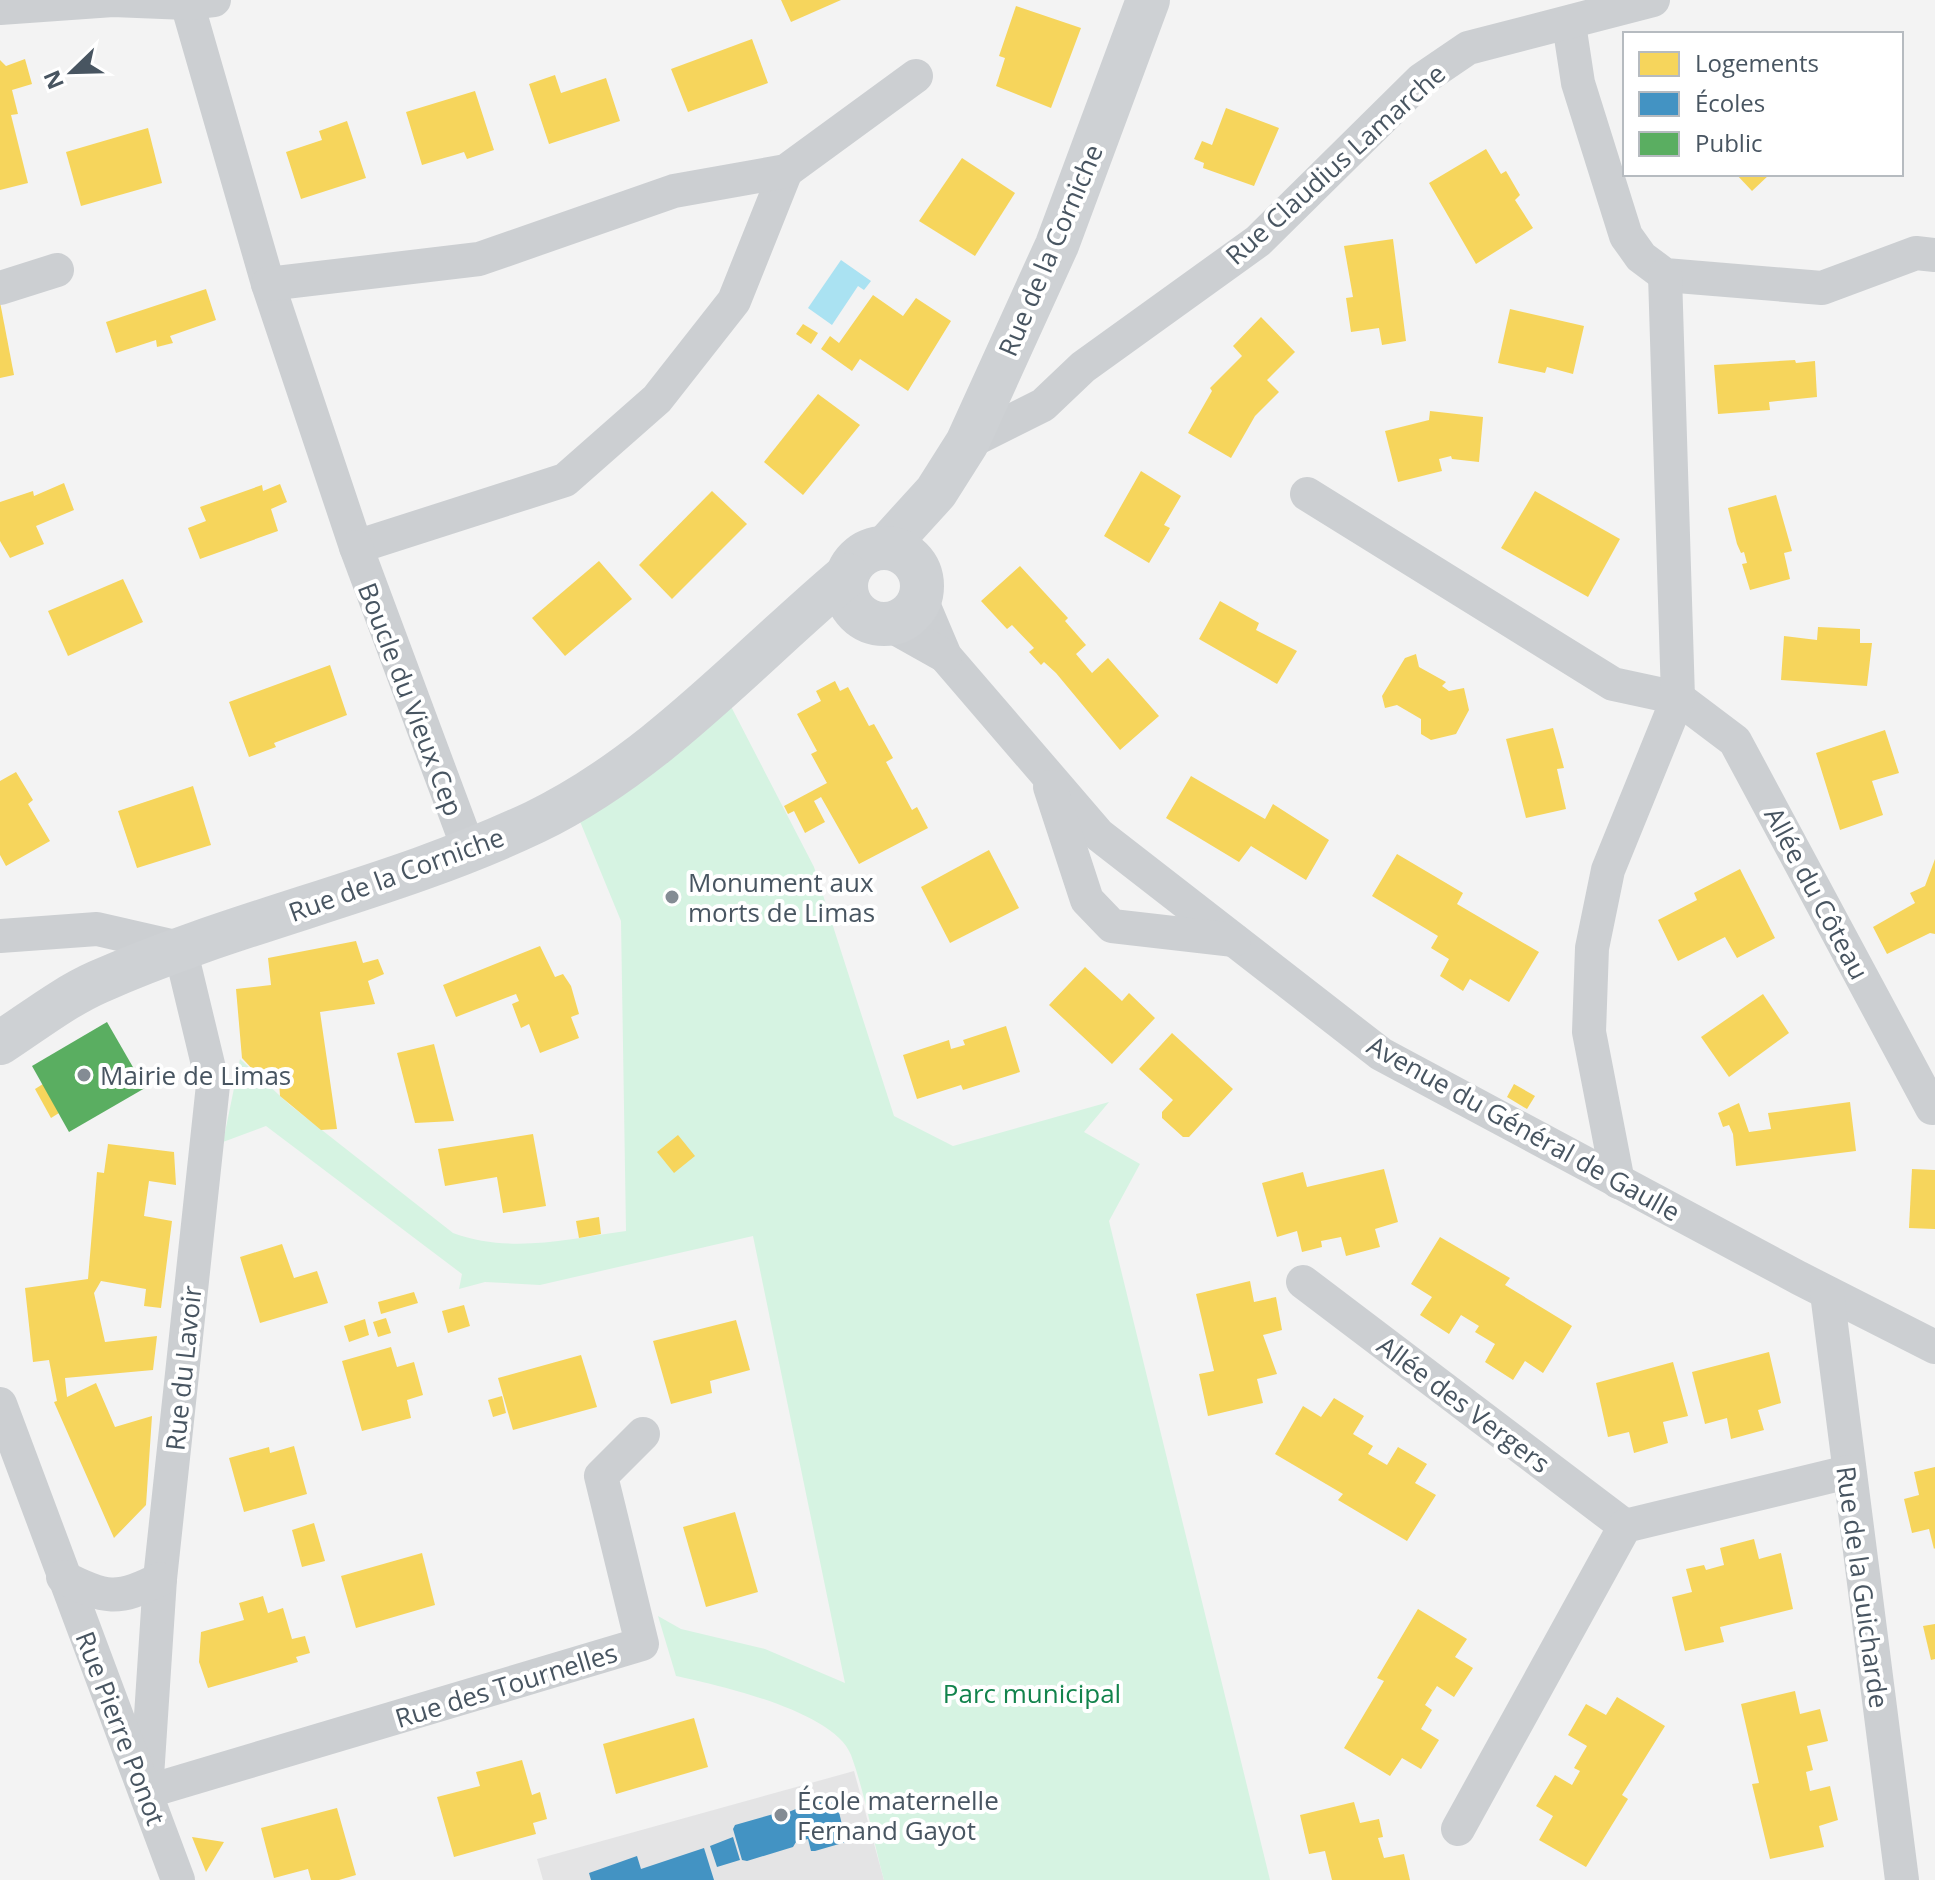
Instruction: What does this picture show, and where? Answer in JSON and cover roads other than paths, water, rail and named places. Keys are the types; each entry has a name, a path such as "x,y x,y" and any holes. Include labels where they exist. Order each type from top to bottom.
{"main road":[{"name":"Rue de la Corniche","path":"762,653 895,591 936,492 967,443 1057,245 1148,0"},
{"name":"Rue de la Corniche","path":"0,1043 94,984 180,948 357,893 469,850 572,802 668,733 847,575 848,599 895,591"}],"street":[{"path":"0,8 50,2 113,0 201,2"},
{"name":"Rue Claudius Lamarche","path":"967,443 1043,405 1083,367 1258,241 1421,80 1468,48 1653,0"},
{"name":"Boucle du Vieux Cep","path":"201,2 268,284 356,547 469,850"},
{"path":"1569,24 1578,83 1626,236 1641,257 1665,275 1822,288 1916,253 1935,255"},
{"path":"268,284 479,259 674,191 786,171 916,76"},
{"name":"Boucle du Vieux Cep","path":"356,547 565,480 577,470 657,399 734,301 786,171"},
{"path":"0,288 57,270"},
{"path":"1618,1182 1589,1032 1592,948 1608,870 1678,698 1665,275"},
{"name":"Allée du Côteau","path":"1307,494 1613,684 1678,698 1735,741 1932,1108"},
{"name":"Avenue du Général de Gaulle","path":"895,591 945,656 1099,835 1381,1054 1827,1293 1935,1347"},
{"path":"1045,771 1087,900 1112,926 1234,940"},
{"path":"0,936 97,929 180,948"},
{"name":"Rue du Lavoir","path":"146,1792 160,1579 213,1085 180,948"},
{"name":"Allée des Vergers","path":"1303,1282 1625,1526"},
{"name":"Rue de la Guicharde","path":"1827,1293 1902,1880"},
{"name":"Rue Pierre Ponot","path":"0,1404 178,1880"},
{"name":"Rue des Tournelles","path":"146,1792 642,1644 601,1476 643,1434"},
{"path":"1458,1829 1625,1526 1848,1472"},
{"name":"Rue Pierre Ponot","path":"63,1577 95,1593 130,1595 160,1579"}],"water":[{"path":"841,260 871,281 864,290 858,286 832,325 808,308"}],"place":[{"name":"Monument aux morts de Limas","path":"672,897"},
{"name":"Mairie de Limas","path":"84,1075"},
{"name":"École maternelle Fernand Gayot","path":"781,1815"}],"park label":[{"name":"Parc municipal","path":"1032,1693"}]}
